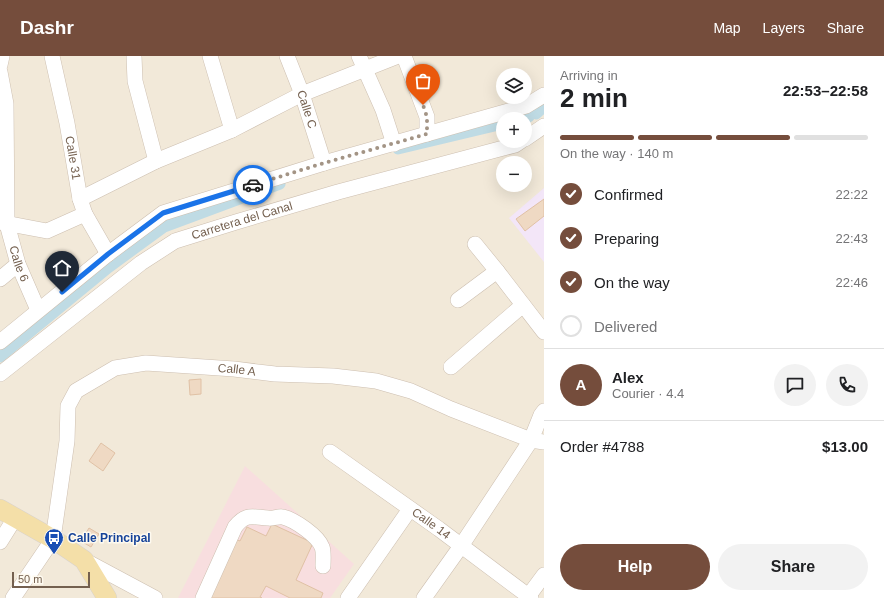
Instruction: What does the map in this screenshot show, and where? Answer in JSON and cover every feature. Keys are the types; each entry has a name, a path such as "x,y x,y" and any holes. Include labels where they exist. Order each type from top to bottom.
{"main road":[{"path":"5,526 53,539 84,560 107,598"}],"street":[{"path":"0,65 2,56"},
{"name":"Calle 31","path":"52,56 67,123 80,199 85,214 108,254"},
{"path":"134,56 135,81 156,161"},
{"path":"210,56 232,130"},
{"name":"Calle C","path":"287,56 302,94 324,163"},
{"path":"80,199 156,161 232,130 362,63 398,56"},
{"path":"404,56 427,117 427,134"},
{"path":"362,63 383,110 394,144"},
{"name":"Calle 6","path":"0,72 6,104 3,154 4,223 18,264 38,310"},
{"path":"0,342 108,254 163,213 324,163 526,106 544,95"},
{"path":"532,134 543,128"},
{"name":"Carretera del Canal","path":"0,374 141,262 175,241 338,192 504,148"},
{"path":"4,223 47,231 85,214"},
{"path":"475,244 544,332"},
{"path":"0,279 18,264"},
{"path":"458,300 497,271"},
{"path":"451,367 522,305"},
{"name":"Calle A","path":"53,539 66,440 68,406 76,391 115,368 146,363 234,369 275,374 333,376 376,381 411,391 492,425 538,441"},
{"path":"424,598 538,441 541,415 544,411"},
{"name":"Calle 14","path":"330,452 529,597"},
{"path":"348,598 410,509"},
{"path":"203,598 235,528 241,520 246,517 272,519 284,517 303,526 321,544 323,566"},
{"path":"13,598 53,539"},
{"path":"84,560 155,598"},
{"path":"529,597 544,575"}],"shaded area":[{"path":"0,56 544,56 544,598 0,598"},
{"path":"544,188 544,262 509,218"},
{"path":"245,466 354,564 330,598 178,598"}],"building":[{"path":"544,199 544,216 525,231 516,219"},
{"path":"201,379 201,394 190,395 189,380"},
{"path":"101,443 115,453 103,471 89,461"},
{"path":"272,524 313,543 296,580 323,593 321,598 290,598 266,586 260,597 262,598 205,598 233,538 240,541 247,527 266,536"},
{"path":"89,528 99,534 91,547 81,541"}],"waterway":[{"path":"536,114 544,107"},
{"path":"398,149 496,126"},
{"path":"0,357 108,268 164,227 280,184"}],"way so far":[{"path":"253,185 427,134 427,117 423,105"}],"place":[{"name":"Calle Principal","path":"54,555"}],"route":[{"path":"62,292 108,254 163,213 253,185"}]}
